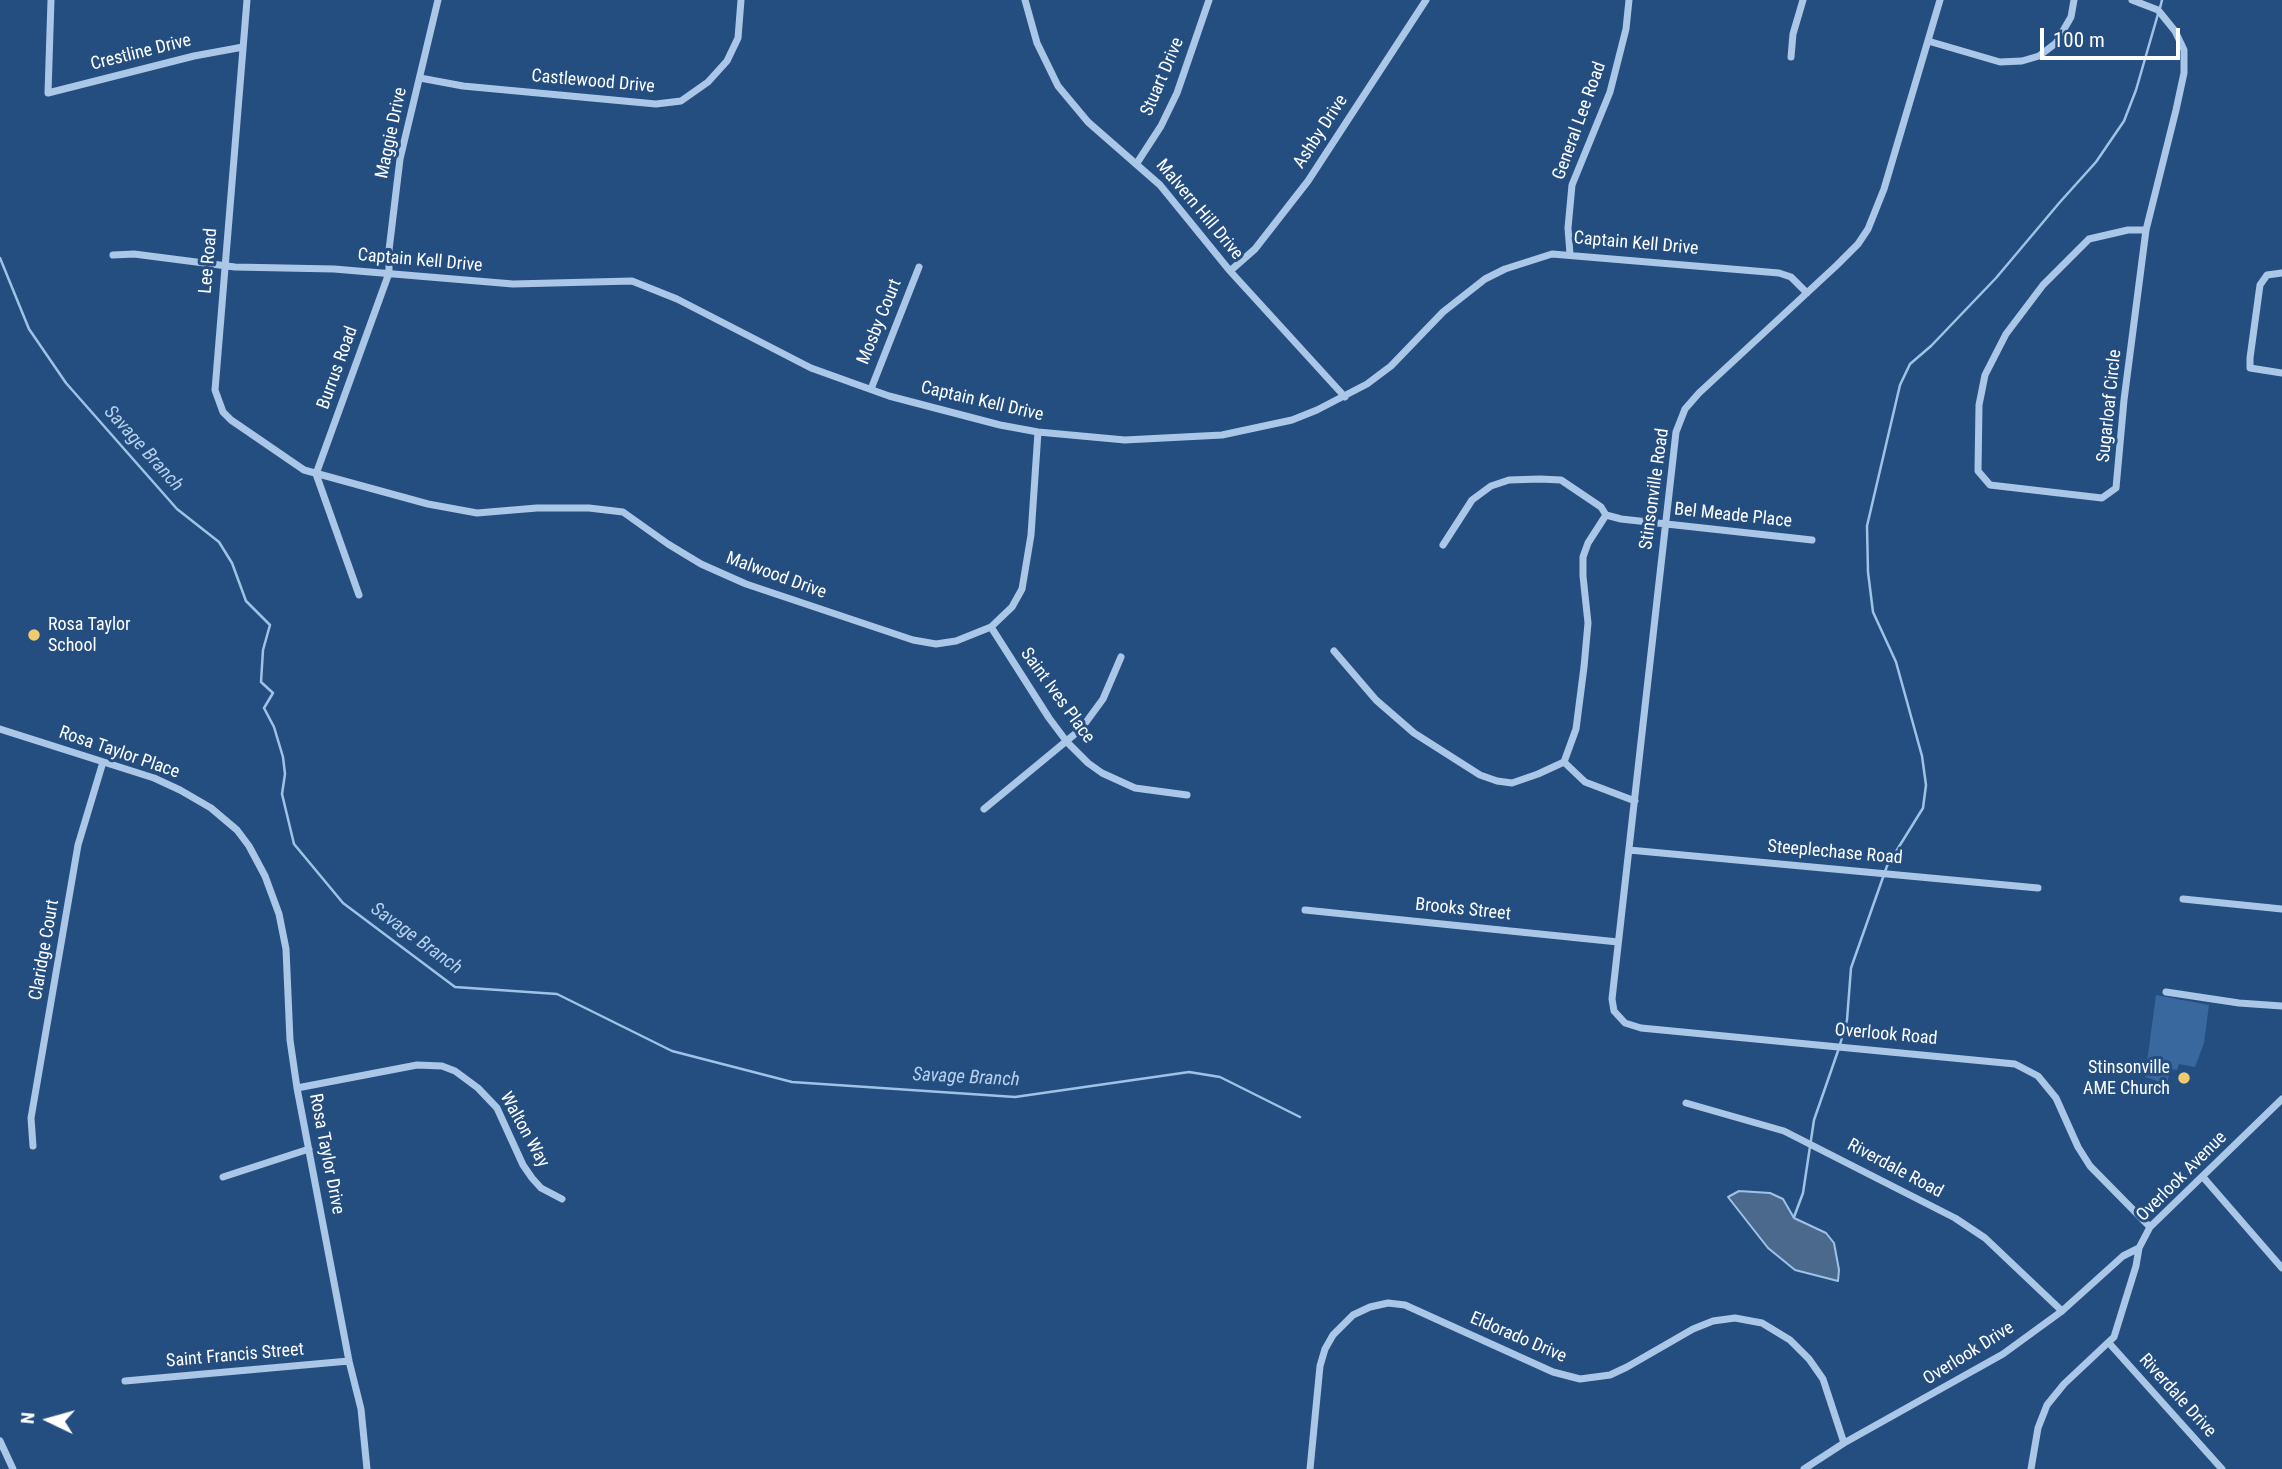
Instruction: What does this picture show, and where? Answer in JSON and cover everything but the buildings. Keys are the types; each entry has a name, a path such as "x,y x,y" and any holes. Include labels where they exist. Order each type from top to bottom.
{"street":[{"name":"Crestline Drive","path":"51,0 48,93 194,56 243,47"},
{"name":"Lee Road","path":"247,0 215,373 217,398 223,412 231,420 289,460 316,474"},
{"name":"Maggie Drive","path":"389,273 389,250 400,159 438,0"},
{"name":"Castlewood Drive","path":"420,78 463,86 656,104 681,101 708,82 727,61 738,38 741,0"},
{"name":"Malvern Hill Drive","path":"1025,0 1037,43 1058,86 1088,122 1160,185 1230,271 1345,397"},
{"name":"Stuart Drive","path":"1137,163 1161,126 1177,93 1209,0"},
{"name":"Ashby Drive","path":"1230,271 1255,249 1308,181 1426,0"},
{"name":"General Lee Road","path":"1570,254 1568,228 1572,185 1610,92 1626,29 1629,0"},
{"path":"1791,57 1793,34 1803,0"},
{"name":"Stinsonville Road","path":"1618,943 1676,432 1685,409 1719,372 1807,293 1858,244 1868,229 1884,189 1940,0"},
{"path":"1928,41 2000,62 2022,61 2039,56 2056,43 2071,16 2074,0"},
{"name":"Sugarloaf Circle","path":"2132,0 2158,10 2175,31 2184,50 2184,73 2146,230 2124,400 2116,488 2102,498 1990,485 1978,471 1979,405 1985,375 2006,334 2043,285 2089,239 2128,230 2146,230"},
{"name":"Captain Kell Drive","path":"113,255 134,254 225,266 389,273 513,285 632,281 677,299 811,368 871,389 964,417 1038,432 1125,440 1222,435 1292,420 1345,397 1391,366 1443,312 1485,279 1527,260 1552,254 1779,273 1791,277 1807,293"},
{"name":"Mosby Court","path":"871,389 919,267"},
{"name":"Burrus Road","path":"316,474 389,273"},
{"path":"2282,273 2267,275 2260,285 2249,358 2250,368 2282,373"},
{"name":"Malwood Drive","path":"316,474 477,513 537,508 589,508 623,512 701,564 746,584 912,640 936,643 956,641 990,627 1012,607 1022,589 1031,535 1038,432"},
{"path":"316,474 359,595"},
{"path":"1334,651 1376,700 1414,733 1480,775 1513,783 1564,762 1576,729 1586,645 1588,623 1583,557 1588,543 1606,515 1601,507 1561,480 1509,480 1490,486 1472,500 1443,545"},
{"name":"Bel Meade Place","path":"1606,515 1666,525 1812,540"},
{"name":"Saint Ives Place","path":"990,627 1067,742 1102,773 1135,788 1187,795"},
{"path":"984,809 1081,729 1103,699 1121,657"},
{"name":"Rosa Taylor Place","path":"0,730 154,778 211,808 237,830 250,849"},
{"name":"Claridge Court","path":"33,1146 32,1118 78,845 103,762"},
{"path":"1564,762 1585,782 1635,801"},
{"name":"Rosa Taylor Drive","path":"250,849 265,876 279,914 286,949 290,1040 297,1088 360,1409 367,1469"},
{"name":"Steeplechase Road","path":"1629,850 2038,888"},
{"path":"2183,899 2282,909"},
{"name":"Brooks Street","path":"1305,909 1618,943"},
{"name":"Overlook Road","path":"1618,943 1612,999 1614,1011 1632,1027 2015,1064 2038,1076 2056,1098 2078,1147 2091,1166 2150,1227"},
{"path":"2165,992 2239,1003 2282,1006"},
{"name":"Walton Way","path":"297,1088 417,1065 442,1066 455,1071 478,1088 497,1108 523,1165 532,1178 541,1188 562,1199"},
{"name":"Overlook Avenue","path":"2031,1469 2038,1429 2047,1405 2064,1384 2114,1337 2136,1266 2138,1248 2150,1227 2282,1099"},
{"name":"Riverdale Road","path":"1686,1103 1784,1131 1955,1218 1985,1238 2062,1311"},
{"path":"223,1177 309,1149"},
{"path":"2203,1177 2282,1268"},
{"name":"Overlook Drive","path":"1804,1469 1844,1443 1981,1367 2062,1311 2123,1256 2138,1248"},
{"name":"Eldorado Drive","path":"1310,1469 1320,1366 1325,1349 1333,1335 1353,1315 1388,1303 1405,1305 1553,1372 1580,1378 1600,1377 1628,1367 1693,1329 1713,1321 1735,1318 1762,1323 1790,1340 1816,1369 1830,1396 1844,1443"},
{"name":"Riverdale Drive","path":"2109,1343 2222,1469"},
{"name":"Saint Francis Street","path":"124,1381 349,1361"},
{"path":"0,1441 13,1469"}],"shaded area":[{"path":"2156,995 2209,1005 2204,1043 2195,1067 2179,1064 2177,1070 2170,1069 2167,1084 2145,1077"},
{"path":"1739,1191 1770,1193 1783,1199 1794,1218 1826,1233 1834,1243 1839,1270 1838,1281 1795,1270 1768,1248 1728,1197"}],"waterway":[{"path":"2160,8 2162,0"},
{"path":"1794,1217 1803,1193 1814,1120 1847,1020 1851,968 1887,866 1923,808 1926,785 1922,756 1896,662 1873,612 1868,572 1867,526 1900,385 1910,364 1931,346 1996,278 2096,162 2124,121 2158,14"},
{"name":"Savage Branch","path":"0,258 29,329 66,383 177,509 219,542 232,563 246,601 270,625 263,650 261,682 273,693 264,708 274,727 283,757 285,774 282,794 294,844 343,903 455,987 557,994 672,1051 792,1082 1015,1097 1189,1072 1220,1077 1300,1117"}],"place":[{"name":"Rosa Taylor School","path":"34,635"},
{"name":"Stinsonville AME Church","path":"2184,1078"}]}
